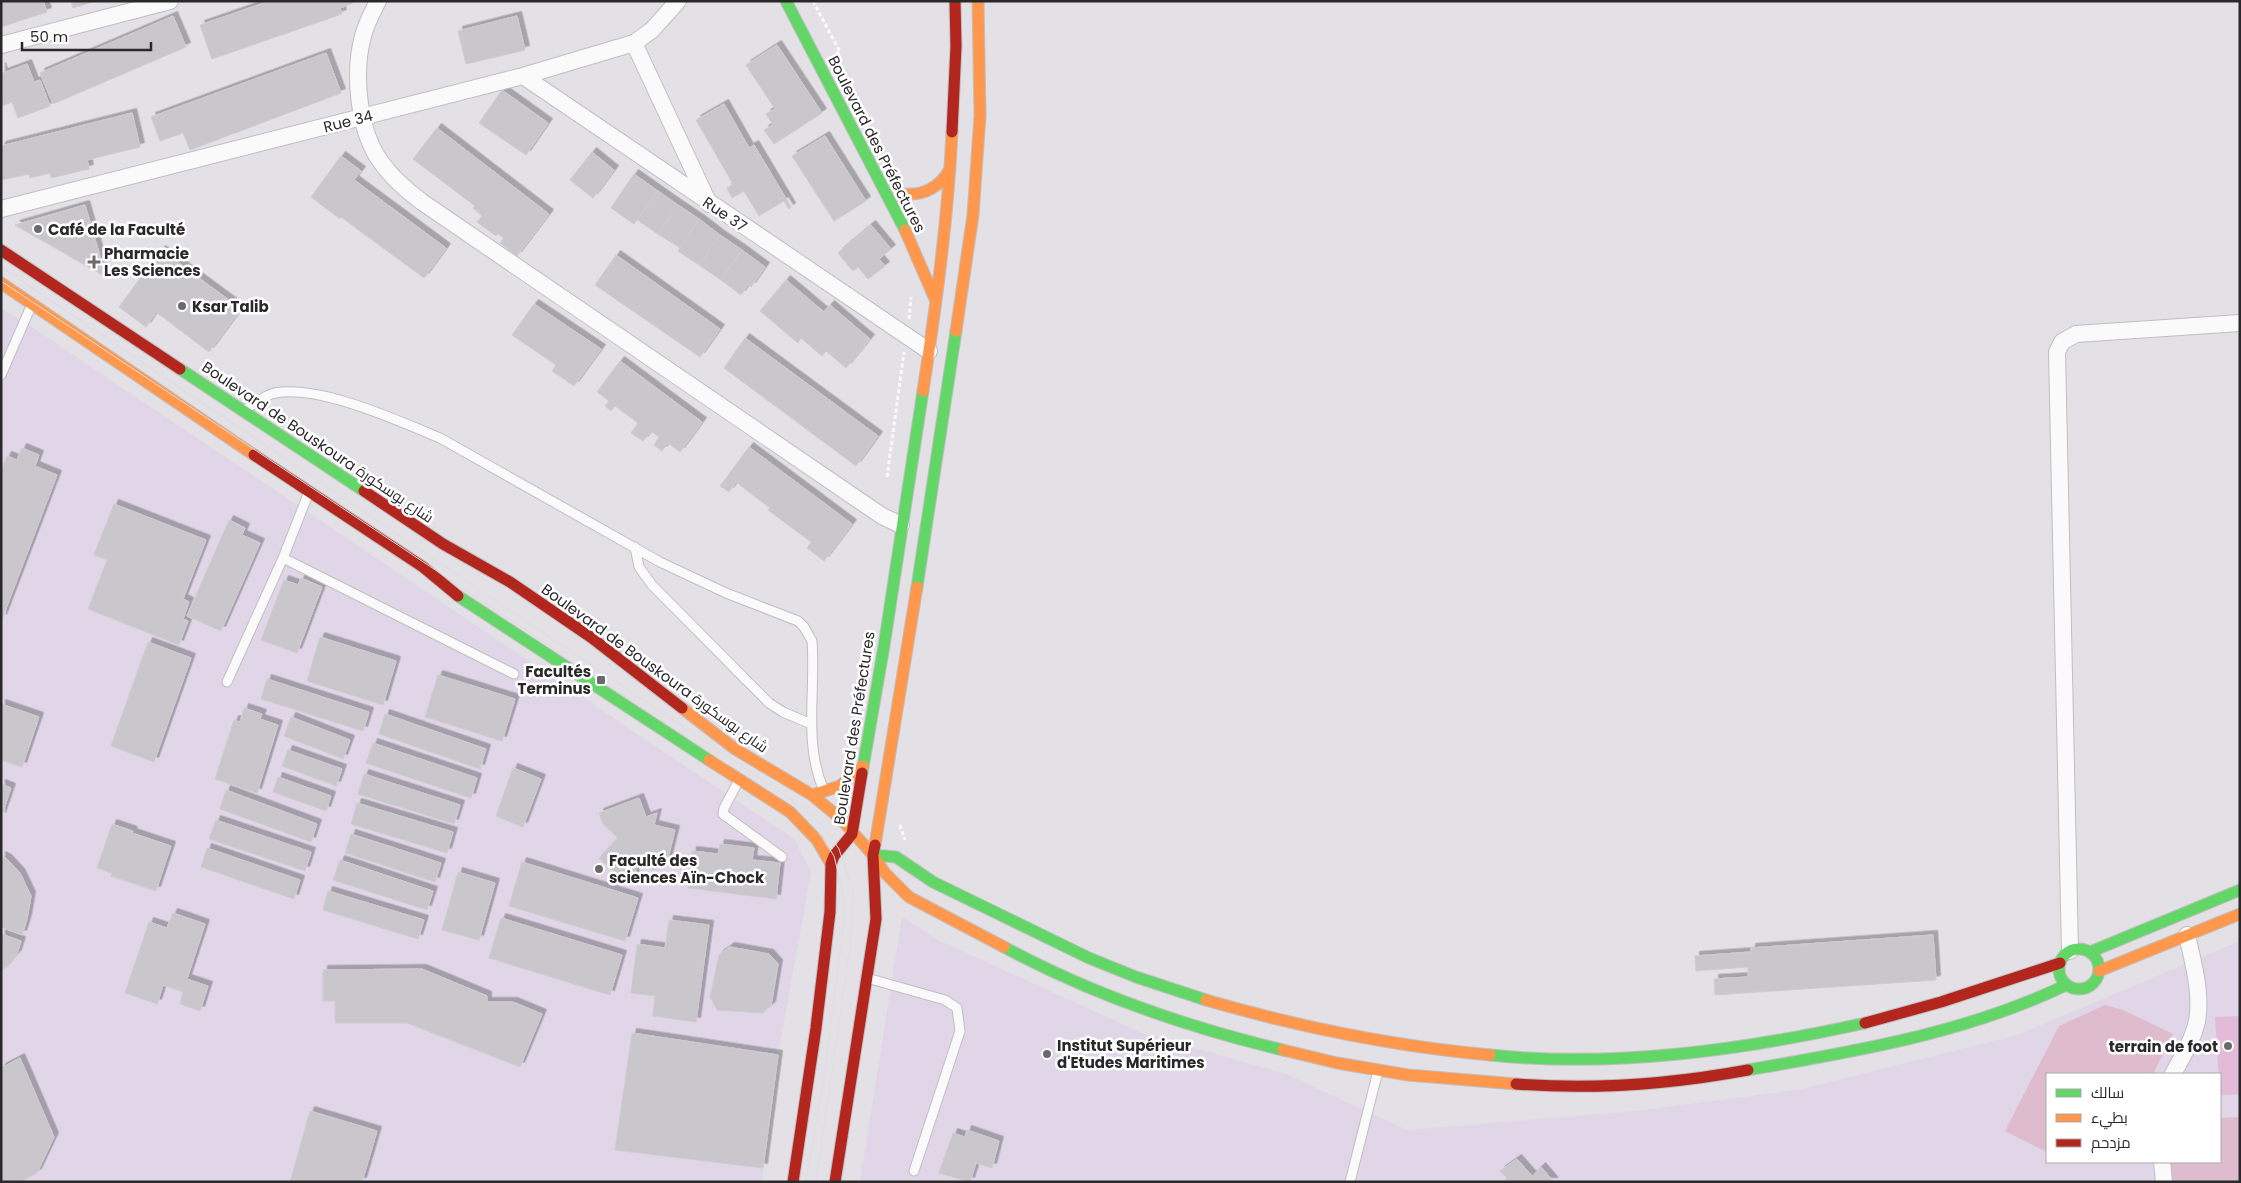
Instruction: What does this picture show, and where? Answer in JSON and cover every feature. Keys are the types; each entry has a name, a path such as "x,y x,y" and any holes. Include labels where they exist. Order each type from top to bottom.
{"street":[{"path":"1,45 170,1"},
{"path":"378,1 362,36 359,56 359,92 362,117 371,144 380,160 396,181 422,202 874,510 901,525"},
{"name":"Rue 34","path":"1,209 523,76 634,43 652,30 678,1"},
{"name":"Boulevard des Préfectures","path":"786,1 903,226 936,302"},
{"name":"Boulevard des Préfectures","path":"831,864 834,856 852,834 878,684 929,351 950,169 956,46 955,1"},
{"path":"835,1182 876,919 873,855 901,690 973,216 980,116 978,1"},
{"path":"634,43 709,204"},
{"name":"Rue 37","path":"523,76 709,204 929,351"},
{"path":"902,194 910,195 927,192 941,183 950,169"},
{"name":"Boulevard de Bouskoura شارع بوسكورة","path":"1,250 443,544 510,582 576,626 735,749 812,796 840,819 873,855 885,874 909,897"},
{"name":"Boulevard des Préfectures","path":"931,251 939,268"},
{"path":"939,268 946,276 963,282"},
{"path":"1,283 423,567 469,604 798,818 821,846 831,864 830,912 816,1028 793,1182"},
{"path":"936,302 945,312 958,317"},
{"path":"2090,952 2097,961 2099,971 2094,982 2090,986 2078,989 2066,985 2060,975 2065,957 2057,352 2062,342 2076,334 2240,323"},
{"path":"812,796 825,793 846,782 863,766"},
{"path":"873,855 892,856 922,876 1068,949 1133,976 1200,998 1267,1018 1336,1034 1405,1046 1475,1054 1546,1058 1616,1058 1687,1053 1782,1039 1869,1022 1936,1004 2065,957 2078,949 2090,952 2240,890"},
{"path":"896,901 909,897 1009,950 1077,983 1220,1035 1337,1063 1476,1082 1529,1085 1624,1085 1692,1080 1872,1048 1969,1022 2039,998 2066,985"},
{"path":"876,919 885,909"},
{"path":"2099,971 2240,914"},
{"path":"2174,1073 2193,1034 2198,1008 2197,983 2188,936"},
{"path":"2162,1163 2164,1182"}],"lane":[{"path":"1,374 32,304"},
{"path":"244,410 272,393 299,391 350,404 396,420 440,438 692,578 790,618 804,627 812,642 813,760 825,793"},
{"path":"227,682 283,558 309,492"},
{"path":"635,547 639,567 652,585 758,693 783,712 812,724"},
{"path":"283,558 514,674"},
{"path":"739,780 724,808 723,814 782,857"},
{"path":"867,978 945,1000 957,1008 960,1031 914,1170"},
{"path":"1350,1182 1378,1070"}],"path":[{"path":"887,478 912,290"},
{"path":"900,816 902,835 906,843"}],"shaded area":[{"path":"1,309 32,327 794,839 811,872 778,1055 762,1182 1,1182"},
{"path":"902,917 940,941 1142,1033 1286,1074 1407,1130 1636,1111 1798,1090 2015,1036 2240,941 2240,1182 860,1182"},
{"path":"2105,1005 2123,1010 2173,1034 2154,1073 2046,1073 2046,1152 2005,1131 2059,1026"},
{"name":"terrain de foot","path":"2240,1016 2240,1094 2221,1095 2221,1073 2219,1073 2215,1017"},
{"path":"2240,1117 2240,1182 2172,1182 2170,1163 2221,1163 2221,1118"}],"building":[{"path":"1,1 43,1 47,12 1,27"},
{"path":"71,1 96,1 73,8"},
{"path":"270,1 353,1 353,3 340,8 342,14 212,59 200,25"},
{"path":"173,16 186,47 53,104 40,73"},
{"path":"517,16 525,50 466,64 458,31"},
{"path":"777,45 822,113 774,144 764,130 773,125 766,114 775,109 746,65"},
{"path":"326,53 341,93 190,150 183,133 160,141 151,117"},
{"path":"27,64 34,82 40,80 50,106 18,118 12,102 1,106 1,67 3,73"},
{"path":"502,90 548,123 526,155 479,123"},
{"path":"724,104 749,148 754,145 791,207 789,209 784,201 759,216 744,191 732,198 727,188 733,184 696,120"},
{"path":"132,113 140,147 87,160 89,169 51,178 50,173 30,178 29,174 1,180 1,146"},
{"path":"437,128 549,214 517,256 500,243 504,238 498,234 496,236 477,222 482,216 473,208 475,206 413,159"},
{"path":"825,136 866,201 834,221 792,156"},
{"path":"592,152 614,170 593,198 570,180"},
{"path":"341,156 361,171 354,180 446,248 424,278 311,197"},
{"path":"634,174 658,191 634,224 611,208"},
{"path":"658,191 678,205 658,234 637,220"},
{"path":"85,205 106,277 15,225"},
{"path":"678,205 699,219 680,248 658,234"},
{"path":"699,219 720,235 699,265 678,251"},
{"path":"871,225 891,249 879,259 885,266 868,279 858,267 853,271 838,253"},
{"path":"720,235 742,250 721,280 699,265"},
{"path":"161,250 241,309 209,352 156,312 146,327 119,307"},
{"path":"742,250 765,267 751,287 748,285 741,295 721,280"},
{"path":"616,255 720,329 700,357 595,285"},
{"path":"786,280 824,312 830,305 870,339 846,368 826,351 822,356 801,338 798,343 760,311"},
{"path":"534,304 601,349 574,386 552,371 556,365 512,335"},
{"path":"745,338 878,436 856,466 724,368"},
{"path":"620,361 702,422 680,452 668,443 662,451 654,445 659,437 651,431 643,441 631,433 638,423 615,406 611,411 605,406 609,401 597,392"},
{"path":"749,447 852,524 824,561 807,548 811,542 768,510 770,508 736,482 729,492 720,486"},
{"path":"22,448 39,455 35,466 57,475 2,619 1,470 7,456 17,460"},
{"path":"114,504 206,540 183,599 189,602 183,619 188,621 179,645 88,609 107,560 94,555"},
{"path":"229,520 245,528 242,535 260,543 221,631 187,616"},
{"path":"301,578 322,587 297,653 261,640 284,580 298,585"},
{"path":"320,637 396,661 383,705 307,681"},
{"path":"148,642 191,658 154,762 111,746"},
{"path":"438,675 515,699 502,741 425,717"},
{"path":"267,679 369,712 363,731 261,699"},
{"path":"1,704 39,717 22,767 1,760"},
{"path":"244,708 262,714 260,719 278,725 257,793 215,779 234,720 240,722"},
{"path":"385,714 486,749 480,769 379,734"},
{"path":"291,717 350,740 343,759 284,736"},
{"path":"373,743 477,778 471,798 366,763"},
{"path":"288,750 342,769 336,786 282,766"},
{"path":"513,768 541,779 523,827 496,816"},
{"path":"364,774 460,805 454,824 358,794"},
{"path":"278,777 331,796 326,811 273,792"},
{"path":"1,784 11,788 1,817"},
{"path":"226,790 317,824 311,842 220,809"},
{"path":"639,798 646,817 657,813 654,825 675,830 666,866 656,870 637,865 633,880 628,885 599,858 618,838 603,824 599,813"},
{"path":"357,803 453,832 447,853 351,824"},
{"path":"216,820 311,852 305,871 209,839"},
{"path":"112,824 171,846 156,891 111,876 112,873 97,868"},
{"path":"351,834 441,863 435,882 345,853"},
{"path":"720,844 754,848 752,860 780,863 776,899 688,888 692,851 718,854"},
{"path":"207,848 300,880 294,899 201,867"},
{"path":"1,856 7,859 20,873 31,896 22,935 1,927"},
{"path":"340,860 433,891 427,910 333,880"},
{"path":"522,862 638,898 625,941 509,906"},
{"path":"458,872 495,883 479,940 442,930"},
{"path":"328,891 424,920 418,939 323,910"},
{"path":"173,913 205,924 187,979 208,986 200,1011 180,1004 183,992 163,985 157,1004 125,993 149,922 167,928"},
{"path":"501,918 622,955 610,995 489,958"},
{"path":"669,920 709,925 696,1022 653,1016 655,996 631,993 637,944 665,948"},
{"path":"1,934 21,941 17,954 1,972"},
{"path":"1933,935 1936,980 1715,995 1714,979 1748,977 1748,967 1696,971 1695,956 1751,952 1751,948"},
{"path":"730,947 769,954 778,964 771,1006 762,1013 717,1010 710,997 719,955"},
{"path":"422,969 487,996 487,1002 513,1002 542,1014 520,1067 407,1023 335,1023 335,1001 323,1001 323,970"},
{"path":"632,1033 778,1055 763,1168 615,1150"},
{"path":"20,1058 54,1137 37,1173 20,1182 1,1182 1,1068"},
{"path":"310,1111 377,1131 362,1182 290,1182"},
{"path":"967,1130 999,1141 992,1168 976,1163 970,1182 939,1173 953,1133 965,1137"},
{"path":"1517,1159 1532,1176 1541,1167 1554,1182 1502,1182 1507,1178 1500,1171"}],"tram line":[{"path":"1,267 805,809 824,827 839,849 853,893 851,940 816,1182"},
{"path":"1,281 727,764"},
{"path":"806,1182 823,1084 844,923 844,896 834,856 819,833"}],"traffic: fast":[{"path":"786,1 905,230"},
{"path":"917,587 956,331"},
{"path":"180,369 364,491"},
{"path":"862,773 884,646 923,391"},
{"path":"458,596 709,760"},
{"path":"873,855 896,857 933,882 1089,958 1136,977 1206,1000"},
{"path":"2090,952 2240,890"},
{"path":"1004,947 1071,980 1140,1008 1211,1031 1283,1050"},
{"path":"2075,949 2083,949 2090,952 2096,958 2099,969 2096,980 2090,986 2083,989 2075,989 2068,986 2062,980 2059,973 2059,965 2062,958 2068,952 2075,949"},
{"path":"1748,1070 1870,1047 1950,1028 2028,1002 2066,985"},
{"path":"1490,1055 1584,1059 1679,1054 1773,1041 1865,1023"}],"traffic: slow":[{"path":"956,331 973,215 980,116 978,1"},
{"path":"923,391 941,262 952,132"},
{"path":"902,194 917,194 936,186 950,169"},
{"path":"905,230 935,299"},
{"path":"1,283 254,455"},
{"path":"875,845 917,587"},
{"path":"682,708 735,749 812,795 841,819 873,855 885,873 909,897 1004,947"},
{"path":"709,760 790,812 817,840 831,864"},
{"path":"812,795 840,786 863,766"},
{"path":"2099,971 2240,914"},
{"path":"1206,1000 1276,1019 1382,1041 1490,1055"},
{"path":"1283,1050 1337,1063 1408,1075 1516,1084"}],"traffic: jam":[{"path":"952,132 956,46 955,1"},
{"path":"1,250 180,369"},
{"path":"254,455 423,567 458,596"},
{"path":"364,491 443,544 510,582 592,638 682,708"},
{"path":"793,1182 816,1028 830,912 831,864 834,856 852,834 862,773"},
{"path":"835,1182 876,919 873,855 875,845"},
{"path":"1865,1023 1941,1002 2060,963"},
{"path":"1516,1084 1603,1086 1691,1079 1748,1070"}],"place":[{"name":"Café de la Faculté","path":"38,229"},
{"name":"Pharmacie Les Sciences","path":"94,262"},
{"name":"Ksar Talib","path":"182,306"},
{"name":"Facultés Terminus","path":"601,680"},
{"name":"Faculté des sciences Aïn-Chock","path":"599,869"},
{"name":"terrain de foot","path":"2228,1046"},
{"name":"Institut Supérieur d'Etudes Maritimes","path":"1047,1054"}]}
